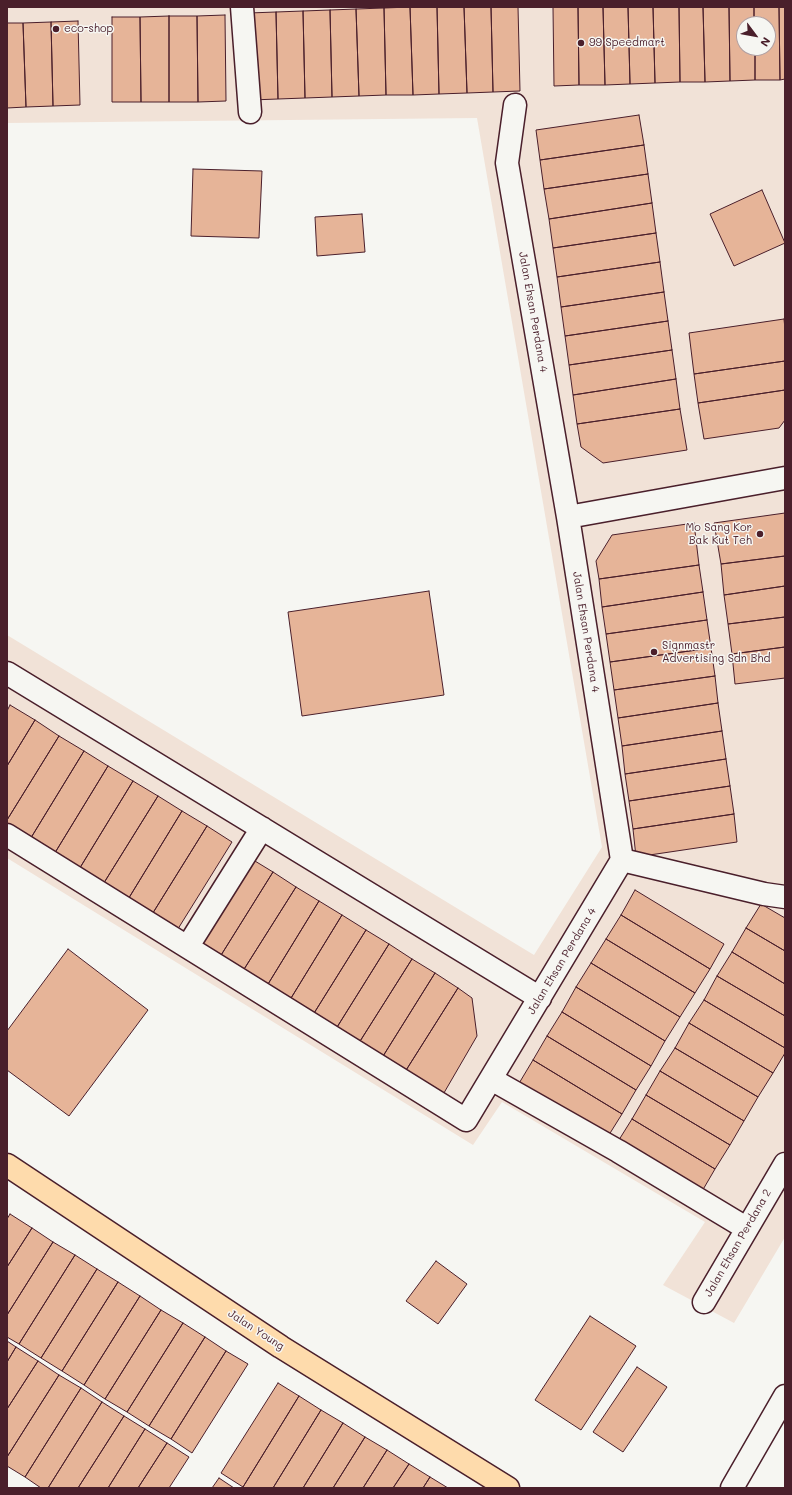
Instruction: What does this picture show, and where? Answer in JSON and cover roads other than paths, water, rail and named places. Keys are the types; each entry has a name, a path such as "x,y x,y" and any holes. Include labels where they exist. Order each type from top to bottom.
{"main road":[{"name":"Jalan Young","path":"7,1165 281,1347 508,1488"}],"street":[{"path":"242,7 250,112"},
{"name":"Jalan Ehsan Perdana 4","path":"188,946 466,1120 622,860 568,517 507,163 515,105"},
{"path":"568,517 785,478"},
{"path":"7,673 540,998"},
{"path":"7,835 188,946 262,828"},
{"path":"622,860 764,894 785,897"},
{"path":"491,1079 618,1151 746,1228"},
{"name":"Jalan Ehsan Perdana 2","path":"704,1302 746,1228 785,1164"},
{"path":"732,1488 785,1396"}],"place":[{"name":"eco-shop","path":"56,29"},
{"name":"99 Speedmart","path":"581,43"},
{"name":"Mo Sang Kor Bak Kut Teh","path":"760,534"},
{"name":"Signmastr Advertising Sdn Bhd","path":"654,652"}]}
